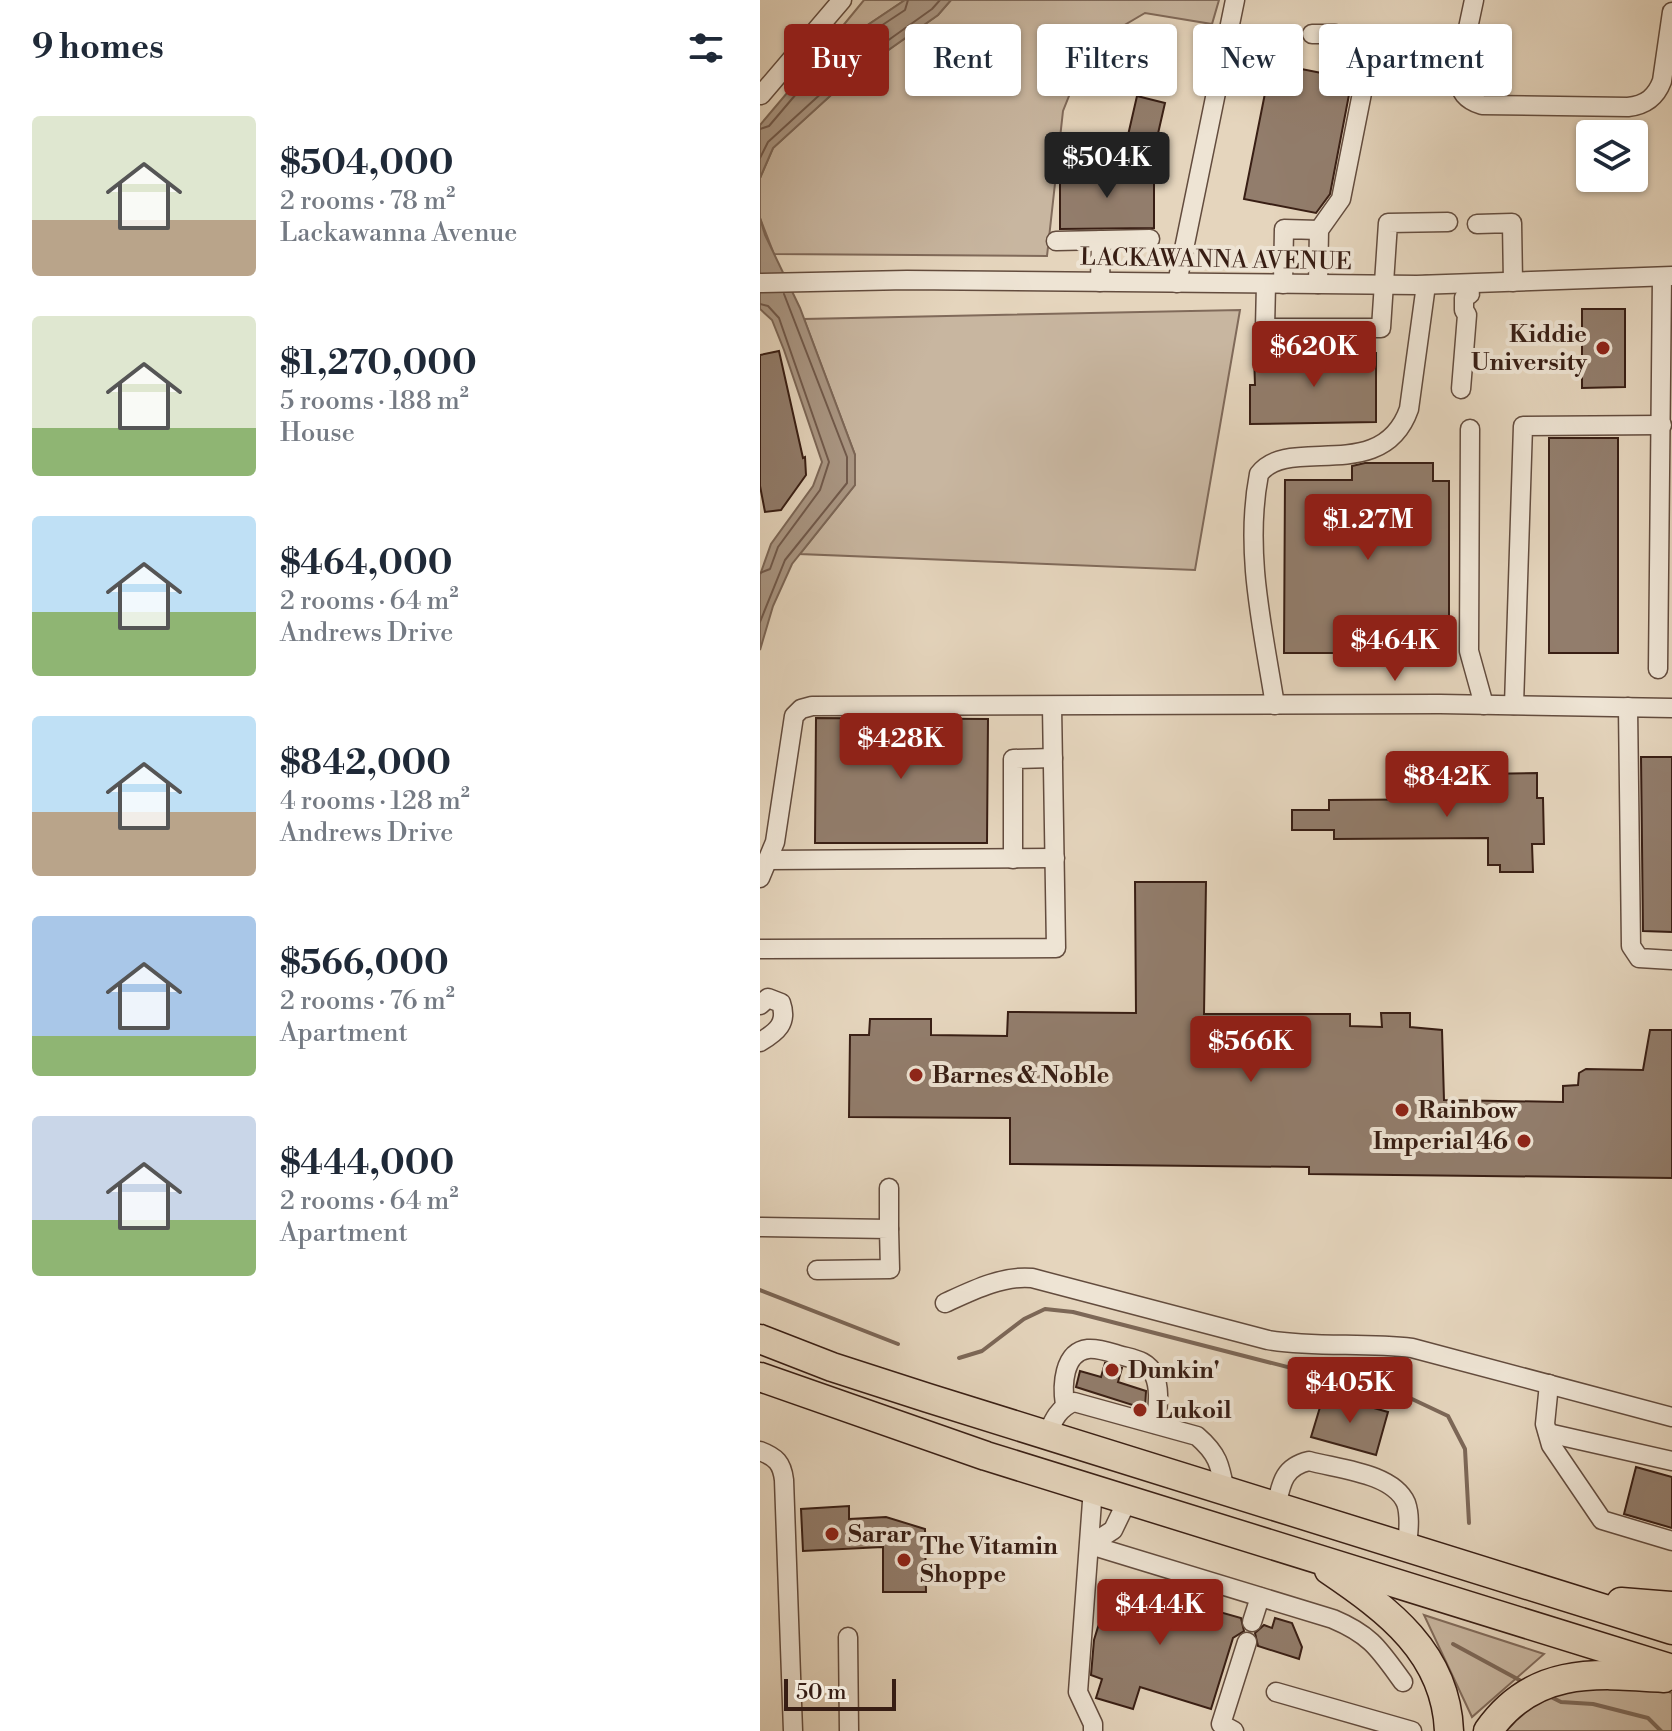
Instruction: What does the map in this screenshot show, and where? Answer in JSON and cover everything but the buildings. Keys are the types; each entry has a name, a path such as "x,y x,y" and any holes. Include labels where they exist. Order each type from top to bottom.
{"highway":[{"path":"760,1339 832,1367 1672,1630"},
{"path":"760,1377 930,1437 1672,1669"},
{"path":"1301,1552 1384,1610 1417,1645 1437,1673 1448,1710 1449,1731"},
{"path":"1568,1597 1672,1606"},
{"path":"1488,1731 1512,1703 1553,1682 1581,1675 1672,1679"}],"street":[{"path":"760,95 842,0"},
{"path":"1177,283 1235,0"},
{"path":"1474,0 1458,75 1459,86 1472,102 1491,105 1628,107 1645,103 1658,91 1662,81 1672,12"},
{"path":"1312,34 1335,34 1366,73 1341,199 1319,230 1318,284"},
{"path":"1319,230 1284,229 1265,328 1381,328 1388,223 1448,222"},
{"path":"1477,224 1512,223 1513,282"},
{"path":"1056,241 1150,239"},
{"path":"1100,282 1101,240"},
{"path":"1658,669 1667,276"},
{"name":"LACKAWANNA AVENUE","path":"760,283 907,280 1426,285 1470,289 1513,282 1667,276"},
{"path":"1275,705 1255,588 1254,540 1259,474 1271,463 1283,458 1339,456 1367,450 1384,442 1403,426 1409,409 1426,285"},
{"path":"1461,389 1467,315 1473,313 1474,299 1470,289"},
{"path":"1514,705 1523,426 1662,425"},
{"path":"1470,429 1469,651 1484,705"},
{"path":"760,878 775,842 790,728 794,716 801,709 812,706 1514,705 1672,708"},
{"path":"760,949 1056,948 1052,706"},
{"path":"1628,707 1631,946 1639,958 1672,960"},
{"path":"1013,859 1013,759 1053,758"},
{"path":"768,860 1055,858"},
{"path":"760,1005 768,998 781,1003 784,1013 783,1023 760,1042"},
{"path":"817,1270 890,1269 889,1188"},
{"path":"760,1227 889,1229"},
{"path":"945,1303 972,1290 1025,1277 1268,1340 1303,1345 1377,1343 1412,1348 1672,1417"},
{"path":"1065,1405 1063,1384 1073,1357 1080,1351 1098,1349 1142,1361 1149,1366 1157,1383 1156,1424"},
{"path":"1549,1384 1545,1424 1551,1445 1602,1520 1672,1541"},
{"path":"1047,1435 1055,1416 1065,1405 1074,1402 1197,1436 1220,1462 1225,1491"},
{"path":"1548,1433 1672,1461"},
{"path":"760,1451 778,1461 784,1480 793,1731"},
{"path":"1276,1507 1288,1470 1309,1461 1385,1481 1396,1489 1405,1503 1409,1517 1407,1548"},
{"path":"1093,1488 1078,1692 1093,1724 1093,1731"},
{"path":"1090,1545 1113,1530 1128,1499"},
{"path":"1090,1545 1333,1619 1358,1630 1377,1646 1403,1682"},
{"path":"1252,1622 1260,1597"},
{"path":"848,1637 849,1731"},
{"path":"1234,1731 1221,1724 1247,1642"},
{"path":"1276,1692 1412,1731"}],"shaded area":[{"path":"864,0 905,0 869,24 844,24"},
{"path":"951,0 1219,0 1212,24 1145,13 1126,24 1037,24 1037,96 1069,96 1063,111 1047,256 774,254 760,218 760,178 773,148 830,96 889,96 889,50 905,38 905,96 1021,96 1021,24 925,24"},
{"path":"1240,310 1195,570 800,554 855,485 855,455 804,319"},
{"path":"1424,1615 1544,1654 1472,1717"},
{"path":"1625,1679 1672,1693 1672,1731 1493,1731 1557,1690"}],"water":[{"path":"905,0 951,0 925,24 905,24 905,38 889,50 889,24 869,24"},
{"path":"784,96 830,96 773,148 760,178 760,125"},
{"path":"760,218 800,308 855,455 855,485 792,564 773,606 760,650 760,575 771,544 813,486 822,462 772,320 760,309"}],"waterway":[{"path":"760,1290 898,1344"},
{"path":"959,1358 982,1351 1024,1319 1045,1309 1073,1312 1412,1399 1448,1416 1465,1449 1469,1523"},
{"path":"1453,1644 1523,1682"},
{"path":"1549,1696 1561,1702 1593,1704 1648,1718 1661,1731"}],"place":[{"name":"Kiddie University","path":"1603,348"},
{"name":"Barnes & Noble","path":"916,1075"},
{"name":"Rainbow","path":"1402,1110"},
{"name":"Imperial 46","path":"1524,1141"},
{"name":"Dunkin'","path":"1112,1370"},
{"name":"Lukoil","path":"1140,1410"},
{"name":"Sarar","path":"832,1534"},
{"name":"The Vitamin Shoppe","path":"904,1560"}]}
